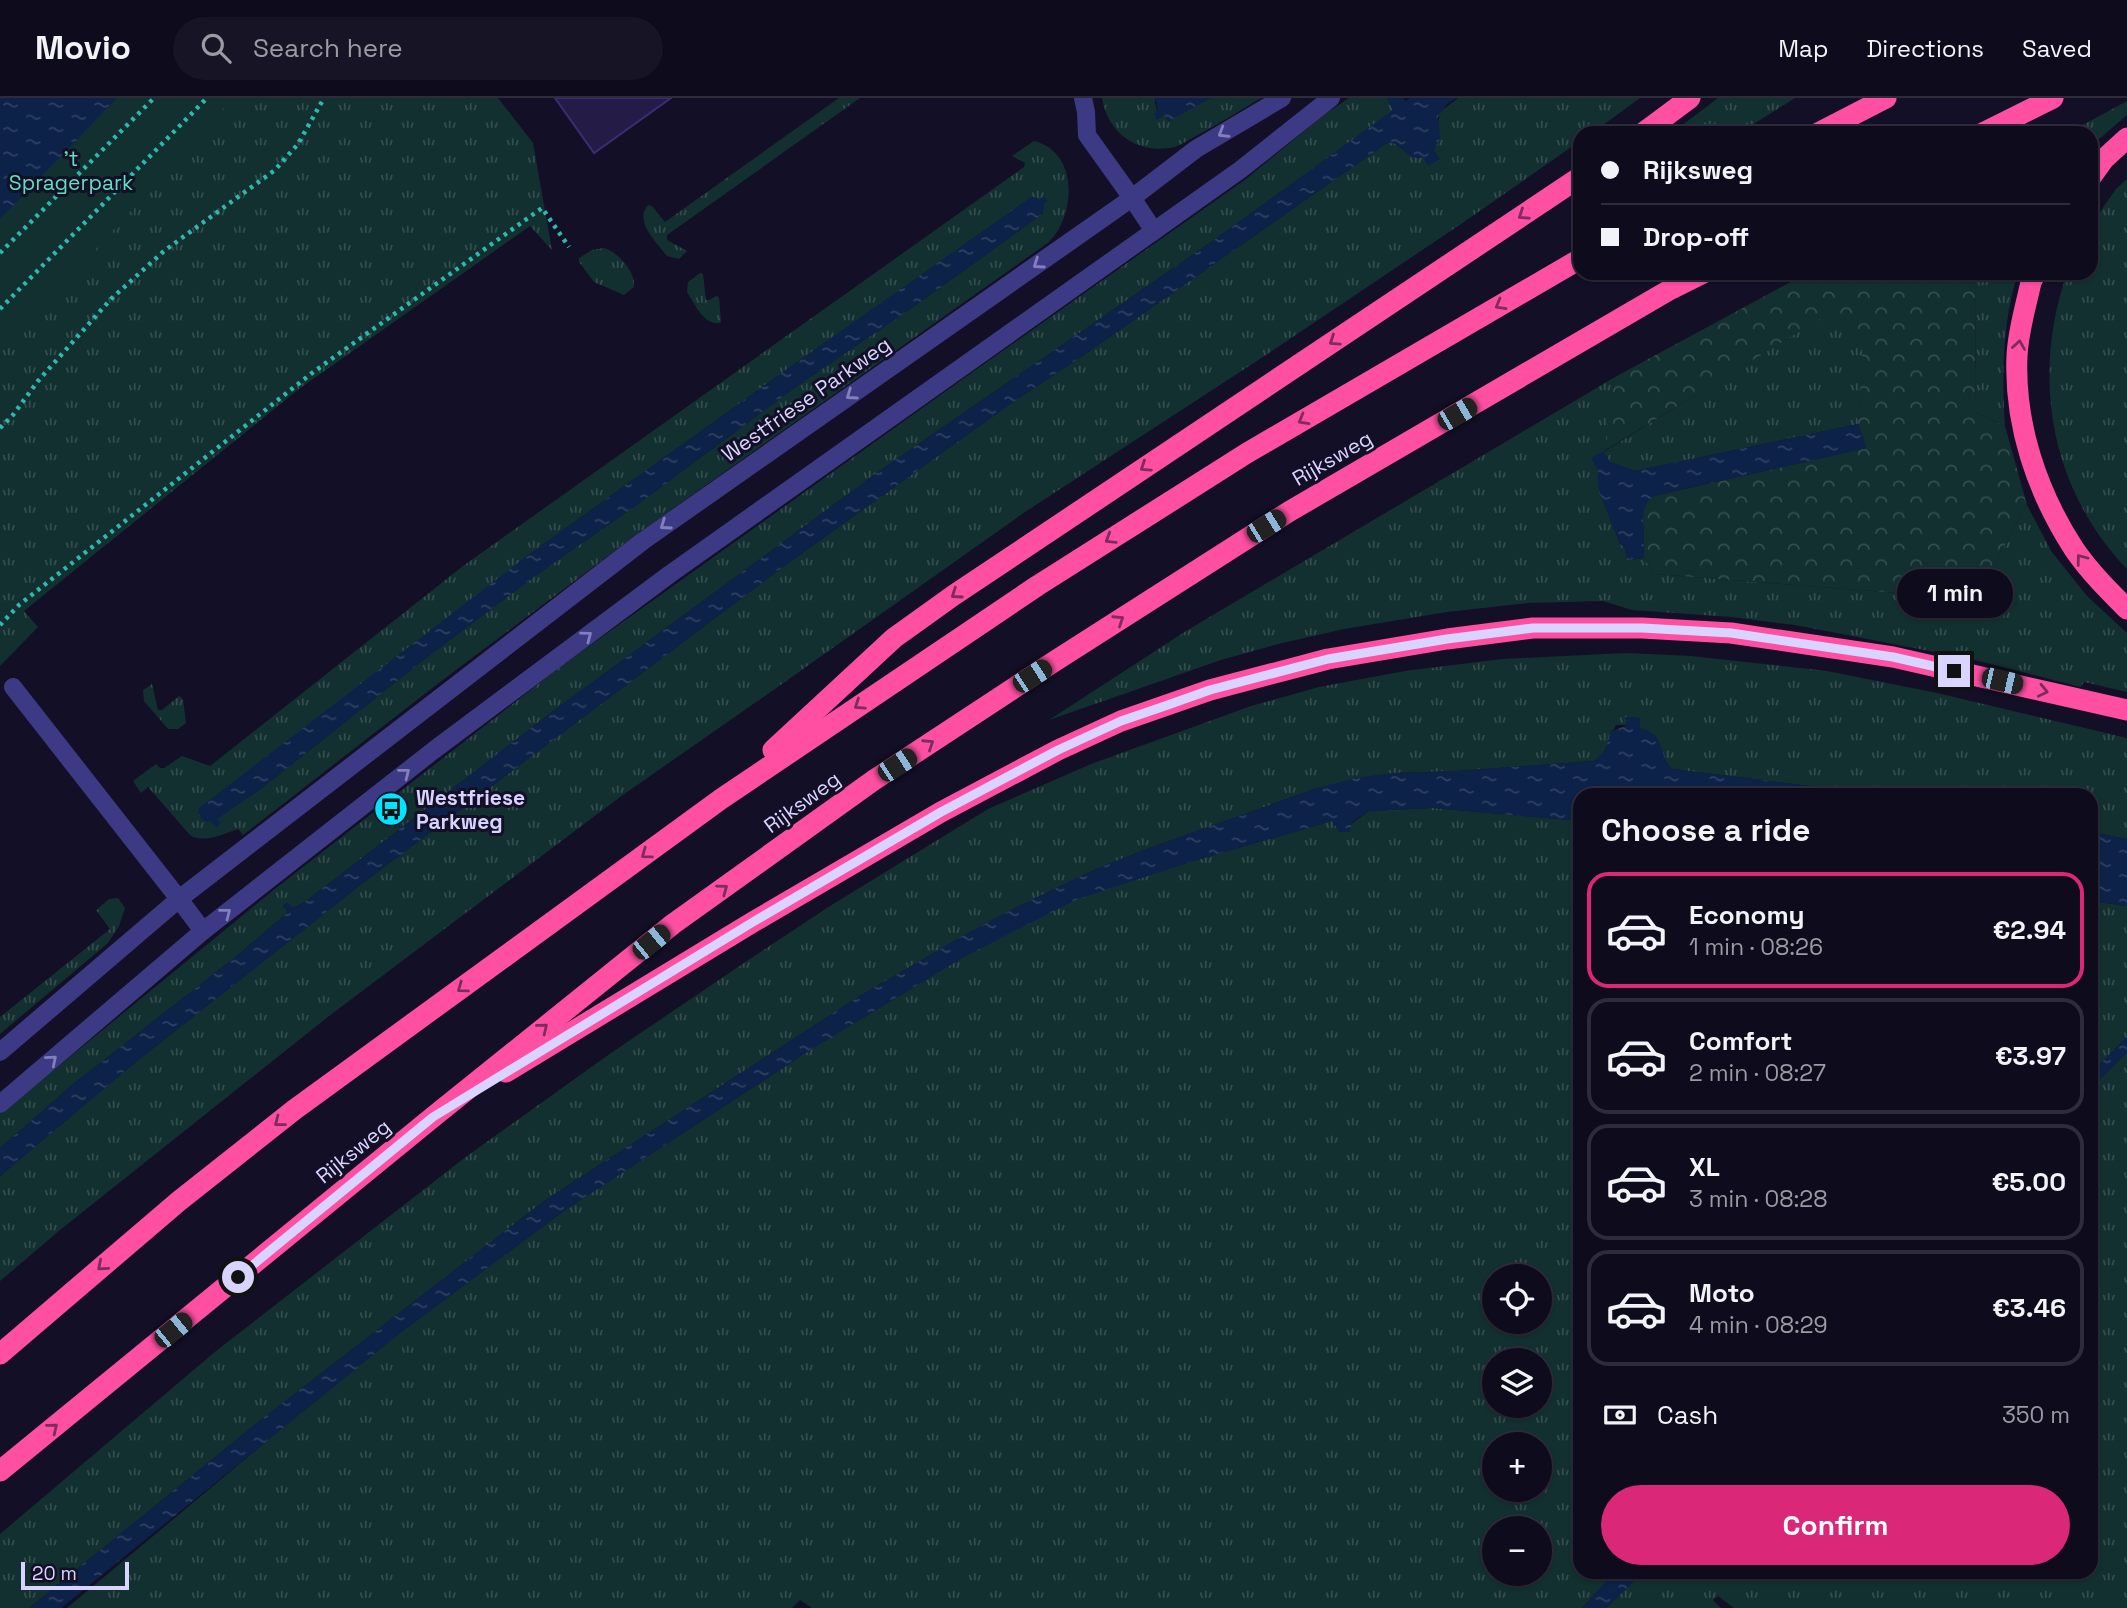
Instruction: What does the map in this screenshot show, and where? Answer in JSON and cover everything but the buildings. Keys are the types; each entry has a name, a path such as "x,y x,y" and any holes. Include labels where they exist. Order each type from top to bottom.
{"highway":[{"path":"1652,126 1690,98"},
{"path":"1832,126 1886,98"},
{"path":"1997,126 2053,98"},
{"path":"2098,167 2127,138"},
{"path":"721,799 904,631 1573,182"},
{"path":"0,1354 179,1201 294,1110 721,799 1037,586 1247,453 1573,263"},
{"name":"Rijksweg","path":"0,1471 673,924 897,765 1043,668 1290,511 1689,280"},
{"path":"2032,280 2017,354 2018,393 2024,435 2048,505 2098,580 2127,609"},
{"path":"433,1117 753,922 941,812 1058,750 1121,721 1210,690 1328,659 1533,628 1642,628 1731,633 1893,657 2127,710"}],"street":[{"path":"1083,98 1087,135 1154,231"},
{"name":"Westfriese Parkweg","path":"0,1052 178,899 643,541 1132,198 1196,149 1282,98"},
{"path":"0,1104 203,931 433,750 670,574 1240,170 1331,98"},
{"path":"13,687 203,931"}],"path":[{"path":"0,253 154,98"},
{"path":"0,309 207,98"},
{"path":"0,428 111,299 164,251 275,170 298,144 324,98"},
{"path":"0,625 19,605 312,373 542,208 569,247"}],"green space":[{"name":"'t Spragerpark","path":"0,98 233,98 49,301 0,349"},
{"path":"219,98 498,98 533,143 552,250 530,226 299,389 24,611 38,627 0,666 0,321"},
{"path":"839,98 860,98 667,235 667,240 687,251 679,259 667,256 652,238 644,218 648,205 652,206 665,222"},
{"path":"1102,98 1155,98 1158,119 1163,115 1169,121 1210,98 1261,98 1180,145 1161,149 1137,145 1127,139 1111,122"},
{"path":"1349,98 1389,98 1394,110 1214,240 878,472 556,709 306,901 293,908 287,903 283,906 288,912 238,955 72,1085 0,1148 0,1114 276,888 564,664 1246,179 1325,114"},
{"path":"1458,98 1640,98 1602,126 1573,126 1573,146 1266,355 1025,512 620,797 329,1016 0,1281 0,1176 132,1065 359,886 787,564 1013,402 1387,143 1394,143 1418,158 1434,150 1440,112"},
{"path":"1718,98 1795,98 1750,126 1681,126"},
{"path":"2127,101 2127,115 2098,140 2098,126 2081,126"},
{"path":"1034,141 1049,147 1066,171 1068,201 1058,230 1049,242 640,532 440,682 243,835 238,829 214,837 195,838 148,787 141,793 133,781 156,764 164,768 182,756 210,766 463,566 1024,167 1025,163 1012,156","holes":["1031,198 1039,200 1043,212 1041,215 797,386 638,504 535,576 422,661 262,788 216,819 220,823 217,826 211,821 527,556"]},
{"path":"2127,179 2127,569 2101,538 2080,504 2065,468 2055,430 2050,391 2050,352 2056,312 2065,280 2098,280 2098,215 2116,189"},
{"path":"604,248 620,258 632,275 634,287 624,295 594,282 579,262 579,258 592,250"},
{"path":"700,273 703,274 706,300 719,297 720,323 714,323 704,317 687,292 688,282"},
{"path":"1794,280 1976,280 1975,412 2005,426 2027,505 1975,599 1654,574 1644,558 1643,511 1648,500 1658,495 1866,448 1858,424 1863,341 1833,311 1604,451 1615,377"},
{"path":"1976,280 2016,280 2004,349 2005,426 1975,412"},
{"path":"1833,310 1864,340 1858,424 1635,471 1610,462 1598,471 1599,490 1620,544 1625,548 1627,560 1644,558 1654,574 1975,599 2027,505 2051,551 2087,596 2127,633 2127,692 2084,682 2081,687 1971,659 1795,625 1731,617 1632,610 1603,601 1529,603 1447,612 1344,629 1221,660 1049,720 1186,631 1615,377 1605,451"},
{"path":"1627,653 1691,656 1827,671 1937,693 2127,738 2127,839 2098,833 2098,788 1827,788 1672,769 1640,728 1640,718 1626,717 1626,725 1616,725 1611,731 1604,752 1594,761 1394,773 1317,788 1144,850 1096,869 1019,906 858,997 544,1201 262,1419 29,1608 0,1608 0,1534 216,1351 467,1156 611,1053 830,906 988,809 1091,764 1251,706 1319,687 1405,671 1502,659"},
{"path":"152,684 158,710 162,710 179,696 183,699 186,723 178,729 168,729 144,701 143,690"},
{"path":"1433,808 1573,820 1573,1579 1609,1579 1582,1608 812,1608 800,1600 792,1608 67,1608 400,1333 565,1210 818,1045 965,956 1078,898 1332,821 1340,832 1369,811"},
{"path":"118,898 125,908 119,926 108,943 0,1034 0,1017 110,929 96,910 109,899"},
{"path":"2098,902 2127,906 2127,1037 2098,1066"},
{"path":"2127,1052 2127,1608 1734,1608 1718,1596 1713,1600 1721,1608 1606,1608 1636,1579 2098,1579 2098,1081"}],"water":[{"path":"0,98 117,98 0,219"},
{"path":"1155,98 1210,98 1169,121 1163,115 1157,120 1154,114 1158,111"},
{"path":"1403,98 1406,101 1410,98 1456,98 1447,104 1438,117 1440,138 1434,150 1440,159 1428,166 1423,157 1411,156 1394,143 1387,143 1013,402 787,564 359,886 132,1065 0,1176 0,1148 72,1085 238,955 288,912 283,906 288,903 293,908 306,901 556,709 878,472 1214,240 1393,110 1387,99"},
{"path":"1044,196 1048,201 1044,204 1041,215 797,386 638,504 535,576 422,661 262,788 217,819 221,823 216,827 211,821 207,822 200,817 199,808 527,556 1031,197 1039,200"},
{"path":"1858,424 1867,448 1658,495 1648,500 1643,511 1644,558 1627,560 1625,548 1620,544 1599,490 1598,471 1591,458 1604,451 1610,462 1635,471"},
{"path":"1625,717 1640,718 1640,728 1655,735 1672,769 1827,788 1573,788 1573,820 1433,808 1369,811 1352,822 1350,832 1340,832 1332,821 1190,862 1078,899 965,956 818,1045 565,1210 400,1333 61,1608 29,1608 262,1419 544,1201 858,997 968,933 1096,869 1317,788 1360,777 1394,773 1594,761 1605,751 1611,731 1626,726"},
{"path":"2098,833 2127,839 2127,906 2098,902"},
{"path":"2127,1037 2127,1052 2098,1081 2098,1066"},
{"path":"1609,1579 1636,1579 1606,1608 1582,1608"}],"place":[{"name":"Westfriese Parkweg","path":"391,809"}],"route":[{"path":"238,1277 433,1117 753,922 941,812 1058,750 1121,721 1210,690 1328,659 1533,628 1642,628 1731,633 1893,657 1954,671"}]}
